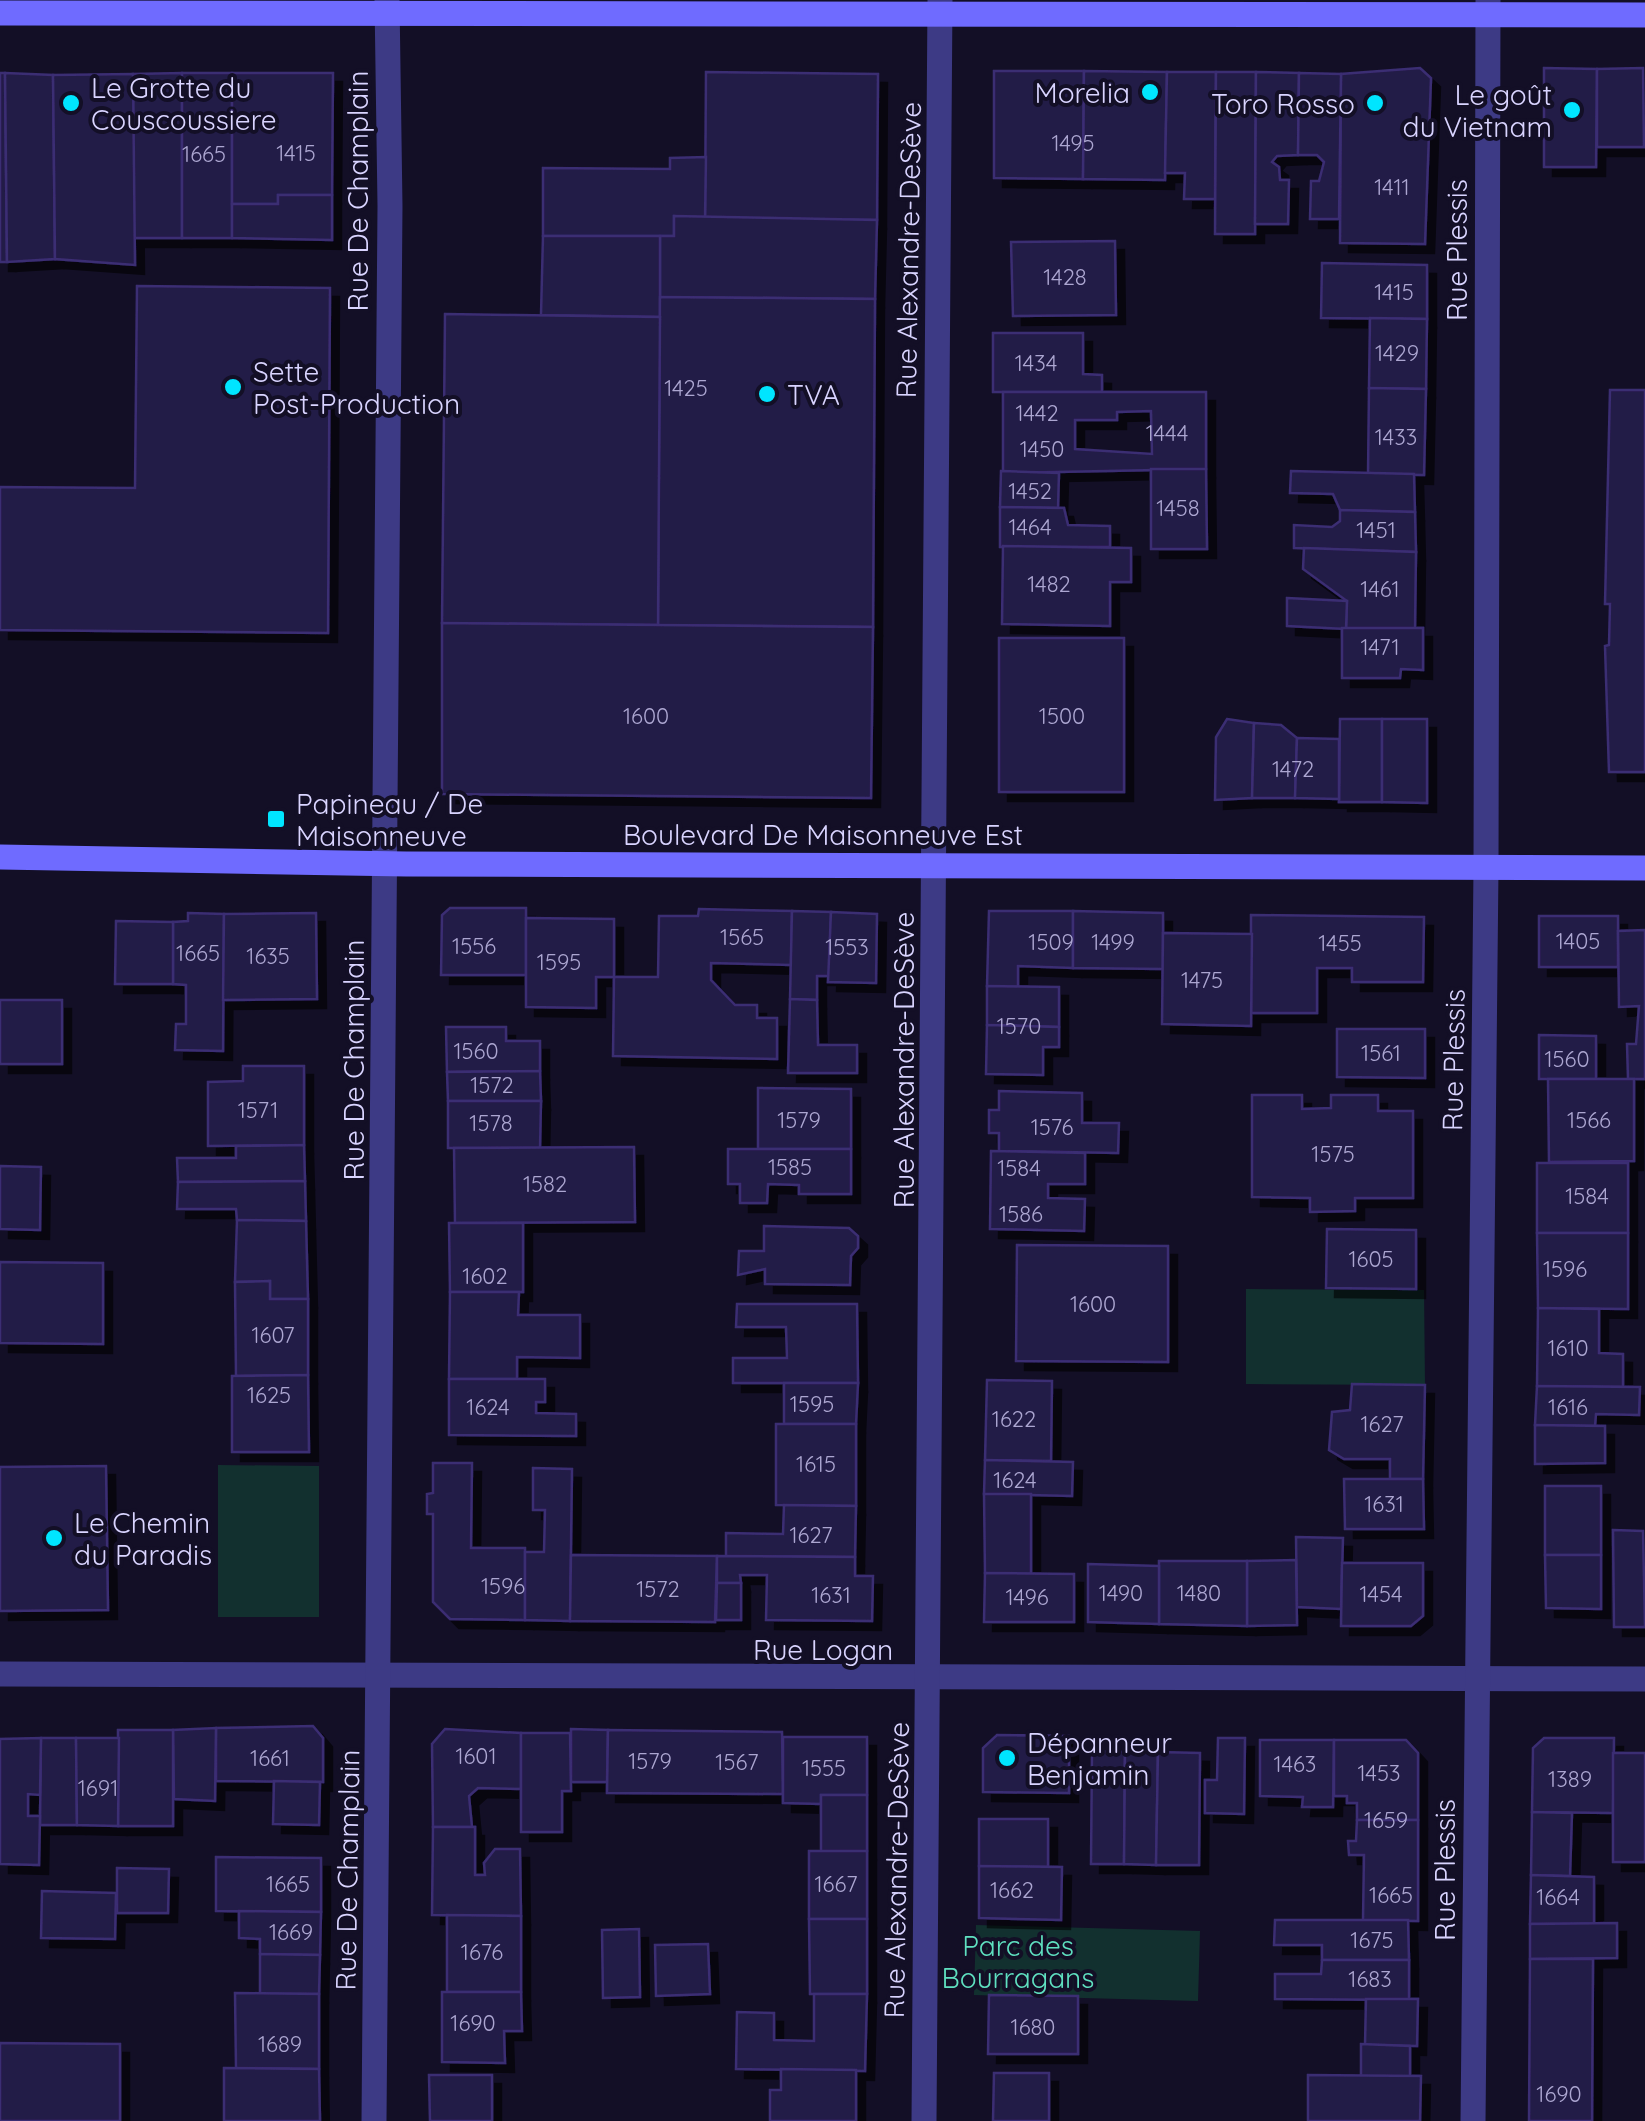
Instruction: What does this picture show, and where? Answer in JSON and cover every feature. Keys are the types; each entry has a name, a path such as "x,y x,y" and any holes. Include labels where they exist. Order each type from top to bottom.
{"street":[{"path":"0,12 940,6 1488,7 1645,14"},
{"name":"Rue Alexandre-DeSève","path":"924,2121 940,6"},
{"name":"Rue Plessis","path":"1473,2121 1486,868 1488,7"},
{"name":"Rue De Champlain","path":"374,2121 390,206 387,8"},
{"name":"Boulevard De Maisonneuve Est","path":"0,857 384,863 1645,868"},
{"name":"Rue Logan","path":"0,1674 928,1680 1645,1679"}],"green space":[{"path":"1246,1289 1424,1290 1425,1385 1246,1384"},
{"path":"218,1465 319,1466 319,1617 218,1617"},
{"name":"Parc des Bourragans","path":"976,1925 1200,1931 1198,2001 974,1995"}],"building":[{"path":"1420,68 1431,78 1425,244 1340,243 1341,74"},
{"path":"1544,68 1597,69 1596,167 1544,167"},
{"path":"1643,68 1644,147 1597,147 1597,69"},
{"path":"994,71 1084,71 1083,179 994,178"},
{"path":"1084,71 1167,72 1165,180 1083,179"},
{"path":"706,72 878,74 877,220 705,218"},
{"path":"1167,72 1216,72 1215,199 1184,199 1185,173 1165,173"},
{"path":"1216,72 1256,72 1255,234 1215,234"},
{"path":"1256,72 1299,73 1298,155 1277,156 1272,162 1279,167 1280,180 1289,180 1288,224 1255,224"},
{"path":"0,73 5,73 7,262 0,262"},
{"path":"5,73 53,75 55,259 7,262"},
{"path":"182,73 182,238 133,238 133,74"},
{"path":"182,73 232,73 232,238 182,238"},
{"path":"232,73 333,73 332,195 278,195 278,204 232,204"},
{"path":"1299,73 1341,74 1339,219 1310,219 1311,181 1319,181 1324,162 1317,155 1298,155"},
{"path":"133,74 135,265 55,259 53,75"},
{"path":"706,157 705,218 674,216 674,236 543,236 543,168 670,169 670,158"},
{"path":"278,195 332,195 332,240 232,238 232,204 278,204"},
{"path":"674,216 877,220 875,299 660,297 660,236 674,236"},
{"path":"543,236 660,236 660,317 541,315"},
{"path":"1115,241 1116,315 1013,316 1011,242"},
{"path":"1322,263 1427,265 1427,319 1321,318"},
{"name":"Sette Post-Production","path":"137,286 330,288 328,633 0,630 0,487 135,488"},
{"name":"TVA","path":"660,297 875,299 873,627 658,625"},
{"path":"445,314 660,317 658,625 442,623"},
{"path":"1370,318 1427,319 1426,389 1369,388"},
{"path":"993,333 1083,333 1083,374 1102,375 1102,392 993,392"},
{"path":"1369,388 1426,389 1424,475 1368,474"},
{"path":"1610,390 1645,390 1645,772 1609,772 1605,646 1609,645 1610,604 1605,604"},
{"path":"1003,392 1206,392 1206,469 1003,473","holes":["1151,411 1152,454 1075,449 1075,420 1117,420 1117,412"]},
{"path":"1151,469 1206,469 1207,549 1151,549"},
{"path":"1001,471 1059,473 1058,508 1000,507"},
{"path":"1291,471 1414,474 1415,512 1340,510 1333,494 1290,493"},
{"path":"1000,507 1064,508 1068,525 1110,526 1110,547 1000,547"},
{"path":"1340,510 1415,512 1416,552 1294,548 1294,525 1332,527 1340,521"},
{"path":"1003,546 1131,548 1131,582 1110,582 1110,626 1002,624"},
{"path":"1304,548 1416,552 1415,628 1346,629 1347,601 1303,569"},
{"path":"1287,598 1347,601 1346,629 1287,626"},
{"path":"442,623 873,627 871,798 442,794"},
{"path":"1342,628 1423,628 1423,670 1401,669 1400,678 1342,678"},
{"path":"999,638 1124,638 1124,792 999,792"},
{"path":"1227,719 1254,723 1252,798 1215,800 1216,737"},
{"path":"1340,719 1382,719 1382,802 1339,802"},
{"path":"1382,719 1427,719 1427,803 1382,802"},
{"path":"1254,723 1281,725 1297,738 1295,798 1252,798"},
{"path":"1297,738 1339,739 1339,799 1295,798"},
{"path":"450,908 526,908 526,975 441,975 442,915"},
{"path":"699,909 792,911 791,965 711,963 711,980 735,1005 757,1005 757,1018 777,1018 777,1059 613,1056 614,977 658,977 659,916 698,916"},
{"path":"792,911 831,912 829,976 817,976 817,1000 790,999"},
{"path":"989,911 1073,911 1073,968 1018,966 1018,987 987,986"},
{"path":"1073,911 1163,913 1163,969 1073,968"},
{"path":"831,912 877,914 876,983 828,982"},
{"path":"188,913 224,914 223,1051 175,1050 176,1024 186,1024 186,985 173,984 173,922 188,921"},
{"path":"316,913 317,999 223,1000 224,914"},
{"path":"1251,915 1424,917 1423,982 1352,982 1352,968 1317,968 1317,1013 1251,1013"},
{"path":"1539,916 1618,916 1618,967 1539,967"},
{"path":"526,918 614,919 614,977 596,977 596,1008 526,1007"},
{"path":"116,921 173,922 173,984 115,984"},
{"path":"1645,930 1645,1079 1628,1079 1627,1044 1636,1044 1639,1006 1619,1007 1618,931"},
{"path":"1163,933 1252,934 1251,1026 1162,1024"},
{"path":"987,986 1059,987 1059,1027 987,1025"},
{"path":"790,999 817,1000 818,1045 857,1045 857,1073 788,1073"},
{"path":"0,1000 62,1000 62,1064 0,1064"},
{"path":"987,1025 1059,1027 1059,1047 1043,1047 1043,1075 986,1074"},
{"path":"446,1027 506,1027 506,1041 540,1041 540,1071 447,1072"},
{"path":"1337,1029 1425,1029 1425,1078 1337,1077"},
{"path":"1539,1035 1596,1036 1596,1079 1539,1079"},
{"path":"243,1066 304,1066 304,1145 208,1146 208,1082 243,1081"},
{"path":"540,1071 541,1101 448,1101 447,1072"},
{"path":"1548,1079 1634,1079 1634,1161 1549,1162"},
{"path":"758,1088 851,1089 851,1149 758,1149"},
{"path":"999,1091 1082,1093 1082,1123 1119,1123 1118,1153 999,1151 999,1133 989,1133 989,1110 999,1110"},
{"path":"1252,1095 1302,1095 1302,1109 1331,1108 1331,1095 1378,1095 1378,1111 1413,1111 1413,1198 1355,1198 1355,1211 1310,1212 1310,1198 1252,1197"},
{"path":"448,1101 541,1101 540,1148 448,1148"},
{"path":"304,1145 305,1181 178,1182 177,1158 236,1158 236,1146"},
{"path":"634,1147 635,1222 455,1223 454,1148"},
{"path":"728,1149 851,1149 851,1194 799,1194 799,1185 768,1184 767,1203 740,1203 740,1184 728,1184"},
{"path":"991,1151 1085,1153 1085,1184 1048,1184 1048,1198 1085,1199 1084,1231 990,1229"},
{"path":"1537,1163 1628,1163 1628,1233 1537,1233"},
{"path":"0,1166 41,1167 40,1230 0,1229"},
{"path":"305,1181 306,1221 237,1220 236,1209 177,1209 178,1182"},
{"path":"237,1220 306,1221 308,1299 270,1299 270,1281 235,1282"},
{"path":"449,1223 523,1223 523,1292 450,1292"},
{"path":"764,1226 849,1228 858,1236 858,1248 851,1256 850,1285 765,1284 765,1269 738,1275 739,1251 764,1251"},
{"path":"1327,1229 1416,1230 1416,1289 1326,1288"},
{"path":"1537,1233 1628,1233 1628,1309 1538,1308"},
{"path":"1017,1245 1168,1246 1168,1362 1016,1361"},
{"path":"0,1262 103,1263 103,1344 0,1343"},
{"path":"270,1281 270,1299 308,1299 308,1375 236,1376 235,1282"},
{"path":"450,1292 519,1292 518,1315 580,1315 580,1358 517,1357 517,1379 449,1379"},
{"path":"737,1304 857,1304 858,1383 733,1383 733,1358 787,1358 786,1327 736,1327"},
{"path":"1538,1308 1599,1309 1599,1353 1623,1354 1623,1387 1537,1386"},
{"path":"308,1375 309,1452 232,1452 232,1376"},
{"path":"449,1379 545,1379 545,1402 536,1402 536,1413 576,1414 576,1436 449,1435"},
{"path":"987,1380 1052,1381 1051,1461 985,1460"},
{"path":"784,1383 858,1383 856,1424 784,1424"},
{"path":"1352,1384 1425,1385 1423,1479 1390,1479 1390,1459 1344,1459 1329,1450 1332,1412 1350,1410"},
{"path":"1537,1386 1640,1387 1639,1415 1596,1414 1595,1426 1535,1425"},
{"path":"776,1424 856,1424 856,1506 776,1505"},
{"path":"1535,1425 1605,1426 1605,1463 1535,1464"},
{"path":"985,1460 1073,1462 1072,1496 984,1494"},
{"path":"433,1463 472,1463 471,1548 525,1548 525,1620 450,1619 433,1602 433,1514 427,1514 427,1494 433,1493"},
{"name":"Le Chemin du Paradis","path":"106,1466 108,1610 0,1611 0,1467"},
{"path":"533,1468 572,1469 570,1621 525,1620 525,1552 544,1552 545,1510 533,1510"},
{"path":"1344,1479 1423,1479 1424,1529 1345,1529"},
{"path":"1545,1486 1601,1486 1601,1555 1545,1555"},
{"path":"984,1494 1031,1494 1031,1574 985,1573"},
{"path":"784,1505 856,1506 855,1557 726,1556 726,1533 783,1534"},
{"path":"1613,1530 1643,1531 1645,1627 1614,1627"},
{"path":"1296,1537 1343,1538 1341,1609 1297,1607"},
{"path":"571,1555 717,1556 715,1622 570,1621"},
{"path":"1545,1555 1601,1555 1601,1609 1546,1608"},
{"path":"717,1556 855,1557 855,1576 873,1576 872,1621 766,1620 767,1575 740,1575 741,1583 717,1583"},
{"path":"1296,1560 1297,1625 1247,1626 1247,1561"},
{"path":"1159,1561 1247,1561 1247,1626 1159,1624"},
{"path":"1342,1563 1423,1563 1423,1616 1411,1626 1341,1626"},
{"path":"1088,1564 1159,1566 1159,1624 1088,1622"},
{"path":"985,1573 1074,1574 1074,1622 984,1622"},
{"path":"717,1583 741,1583 741,1620 716,1620"},
{"path":"313,1726 323,1738 323,1782 216,1781 216,1728"},
{"path":"216,1728 215,1801 174,1799 173,1730"},
{"path":"445,1729 521,1733 521,1789 478,1788 469,1796 472,1827 433,1827 432,1744"},
{"path":"571,1729 608,1730 607,1782 571,1782"},
{"path":"118,1730 173,1730 173,1826 118,1826"},
{"path":"608,1730 782,1732 783,1794 607,1793"},
{"path":"521,1733 570,1733 571,1791 562,1791 562,1832 521,1832"},
{"path":"997,1735 1069,1736 1069,1793 983,1792 983,1748"},
{"path":"783,1737 867,1737 867,1795 821,1795 821,1804 783,1803"},
{"path":"41,1738 76,1738 77,1825 40,1825"},
{"path":"41,1738 40,1795 28,1794 28,1816 40,1816 39,1865 0,1864 0,1739"},
{"path":"76,1738 119,1738 118,1826 77,1825"},
{"path":"1218,1738 1245,1738 1244,1814 1205,1813 1205,1780 1217,1780"},
{"path":"1544,1738 1614,1738 1613,1813 1532,1812 1533,1748"},
{"path":"1260,1740 1334,1740 1333,1807 1302,1807 1303,1797 1260,1796"},
{"path":"1334,1740 1406,1740 1418,1753 1418,1820 1357,1820 1357,1803 1347,1803 1347,1796 1334,1796"},
{"path":"1092,1751 1125,1752 1124,1864 1091,1864"},
{"path":"1125,1752 1158,1752 1156,1865 1124,1864"},
{"path":"1158,1752 1200,1753 1199,1865 1156,1865"},
{"path":"1613,1753 1645,1753 1645,1862 1613,1862"},
{"path":"274,1781 320,1782 319,1825 273,1824"},
{"path":"821,1795 867,1795 867,1851 821,1852"},
{"path":"1532,1812 1572,1813 1570,1876 1531,1875"},
{"path":"979,1819 1048,1819 1048,1867 979,1866"},
{"path":"1357,1820 1418,1820 1418,1921 1363,1920 1364,1855 1349,1855 1348,1841 1356,1841"},
{"path":"433,1827 475,1827 475,1875 485,1875 484,1863 495,1849 520,1849 521,1916 432,1915"},
{"path":"809,1851 867,1851 867,1919 809,1919"},
{"path":"216,1857 321,1858 321,1912 216,1911"},
{"path":"979,1866 1062,1867 1061,1920 979,1918"},
{"path":"117,1868 169,1869 168,1913 117,1913"},
{"path":"1531,1875 1594,1877 1594,1924 1530,1924"},
{"path":"42,1891 116,1893 115,1939 41,1938"},
{"path":"239,1911 321,1912 320,1955 260,1954 260,1939 239,1938"},
{"path":"447,1915 521,1916 521,1992 447,1992"},
{"path":"809,1919 867,1919 867,1994 810,1994"},
{"path":"1275,1920 1408,1920 1409,1960 1322,1960 1322,1945 1274,1945"},
{"path":"1617,1923 1617,1958 1530,1959 1530,1924"},
{"path":"639,1929 640,1997 603,1998 602,1930"},
{"path":"708,1944 710,1994 656,1996 655,1945"},
{"path":"260,1954 320,1955 319,1994 260,1994"},
{"path":"1530,1959 1593,1959 1592,2121 1529,2121"},
{"path":"1322,1960 1409,1960 1409,2000 1275,1999 1275,1974 1321,1974"},
{"path":"442,1992 521,1992 522,2031 504,2031 505,2063 442,2062"},
{"path":"235,1993 319,1994 319,2069 236,2068"},
{"path":"814,1994 867,1994 865,2071 736,2069 737,2012 774,2013 774,2040 814,2041"},
{"path":"989,1995 1078,1996 1078,2054 988,2054"},
{"path":"1366,1999 1418,1999 1417,2046 1365,2045"},
{"path":"0,2043 120,2044 120,2121 0,2121"},
{"path":"1361,2044 1410,2046 1410,2077 1361,2076"},
{"path":"224,2068 319,2069 320,2121 224,2121"},
{"path":"781,2069 856,2070 856,2121 770,2121 770,2090 781,2090"},
{"path":"994,2073 1049,2073 1049,2121 993,2121"},
{"path":"429,2075 492,2075 492,2121 430,2121"},
{"path":"1308,2075 1421,2076 1420,2121 1308,2121"}],"place":[{"name":"Morelia","path":"1150,92"},
{"name":"Le Grotte du Couscoussiere","path":"71,103"},
{"name":"Toro Rosso","path":"1375,103"},
{"name":"Le goût du Vietnam","path":"1572,110"},
{"name":"Sette Post-Production","path":"233,387"},
{"name":"TVA","path":"767,394"},
{"name":"Papineau / De Maisonneuve","path":"276,819"},
{"name":"Le Chemin du Paradis","path":"54,1538"},
{"name":"Dépanneur Benjamin","path":"1007,1758"}]}
